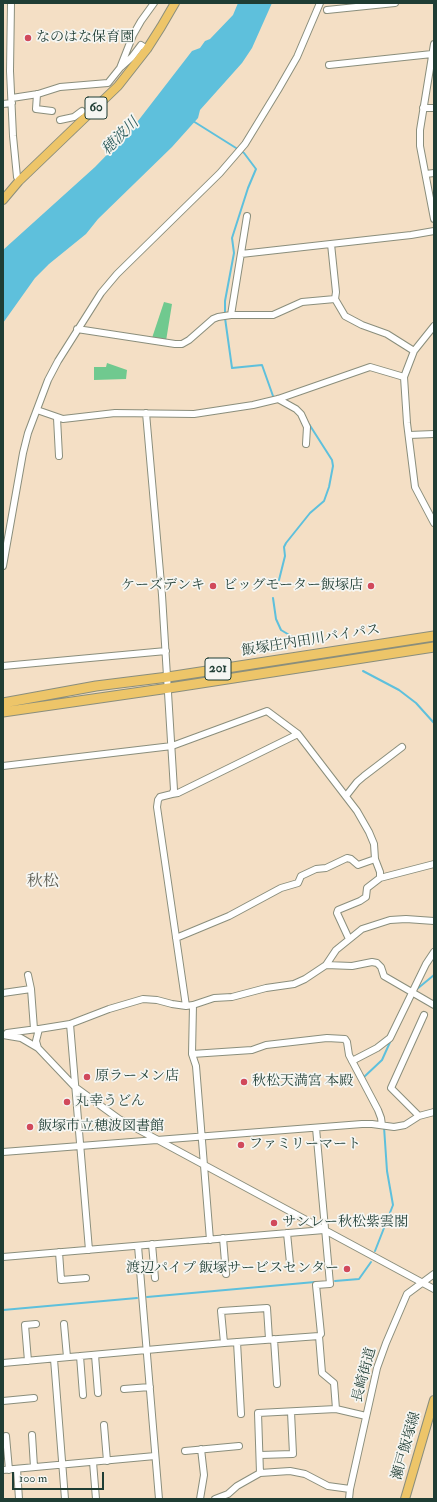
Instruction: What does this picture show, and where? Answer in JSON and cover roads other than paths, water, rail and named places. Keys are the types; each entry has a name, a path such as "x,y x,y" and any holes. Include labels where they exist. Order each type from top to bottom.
{"highway":[{"name":"飯塚庄内田川バイパス","path":"3,702 96,686 168,677 434,636"},
{"name":"飯塚庄内田川バイパス","path":"3,712 434,647"}],"main road":[{"name":"60","path":"3,200 19,181 118,86 147,49 175,3"},
{"name":"瀬戸飯塚線","path":"405,1499 434,1403"}],"street":[{"path":"12,3 10,71 13,136 17,177 19,181"},
{"path":"120,68 133,35 154,3"},
{"path":"3,566 22,453 48,380 101,293 117,274 220,173 244,144 278,90 297,56 320,3"},
{"path":"327,10 363,4 395,3"},
{"path":"3,104 60,86 108,83 141,45 147,49"},
{"path":"328,65 433,49 422,108 420,146 434,219"},
{"path":"37,94 36,109 52,111"},
{"path":"422,108 434,108"},
{"path":"60,120 74,117 82,111 87,116"},
{"path":"426,174 434,173"},
{"path":"231,315 247,216"},
{"path":"241,254 434,231"},
{"path":"331,244 336,292 335,299 345,316 362,325 387,334 414,352"},
{"path":"78,329 182,344 189,340 213,319 218,317 231,315 273,315 302,302 335,299"},
{"path":"434,326 414,352 404,376 415,487 434,523"},
{"path":"37,410 57,418 70,419 115,413 194,414 253,405 278,399 370,367 404,376"},
{"path":"278,399 296,409 301,414 307,427 306,444"},
{"path":"146,413 168,677 174,790 172,794"},
{"path":"57,418 59,456"},
{"path":"409,436 434,434"},
{"path":"3,666 166,651"},
{"path":"3,766 172,746 267,712 298,734 357,811 374,844 375,858 380,872 380,878"},
{"path":"186,1006 157,808 158,800 160,797 178,793 298,734"},
{"path":"346,796 357,782 402,747"},
{"path":"176,938 229,916 281,888 298,882 301,876 316,869 326,868 347,858 351,859 358,865 375,858"},
{"path":"348,939 337,913 338,910 366,897 367,888 380,878 434,864"},
{"path":"3,1034 70,1024 109,1009 143,999 157,1000 186,1006 214,998 232,997 266,988 294,984 305,979 326,965 332,954 348,939 362,929 390,920 406,919 434,921"},
{"path":"352,1061 377,1048 390,1038 426,964 434,952"},
{"path":"326,965 352,966 372,962 377,963 381,967 384,976 434,1005"},
{"path":"28,975 38,1048"},
{"path":"3,993 30,989"},
{"path":"193,1005 192,1054 196,1066 210,1240"},
{"path":"420,1116 391,1088 424,1015"},
{"path":"70,1024 88,1250"},
{"path":"3,1034 21,1038 38,1048 75,1087 119,1119 434,1289"},
{"path":"192,1054 252,1050 266,1045 327,1038 345,1039 347,1042 349,1056 378,1110 382,1125"},
{"path":"3,1152 362,1124 382,1125 394,1128 404,1125 420,1116 434,1112"},
{"path":"316,1128 330,1284 316,1285 321,1334 319,1336 322,1373 334,1383 336,1409"},
{"path":"3,1257 325,1230"},
{"path":"287,1233 290,1263"},
{"path":"223,1238 226,1274"},
{"path":"152,1244 155,1278"},
{"path":"138,1246 159,1499"},
{"path":"59,1252 62,1280 86,1278"},
{"name":"長崎街道","path":"349,1499 377,1368 386,1343 407,1294 434,1274"},
{"path":"224,1343 221,1311 267,1308 277,1384"},
{"path":"28,1361 25,1325 36,1324"},
{"path":"64,1324 66,1357"},
{"path":"3,1363 319,1336"},
{"path":"237,1342 241,1414"},
{"path":"95,1355 98,1393"},
{"path":"80,1356 83,1395"},
{"path":"54,1359 65,1499"},
{"path":"124,1389 150,1387"},
{"path":"3,1400 34,1398"},
{"path":"260,1473 258,1413 336,1409 366,1416"},
{"path":"260,1455 293,1454 291,1412"},
{"path":"104,1425 107,1461"},
{"path":"32,1435 34,1467"},
{"path":"6,1436 6,1470 155,1456"},
{"path":"185,1450 239,1446"},
{"path":"200,1499 204,1475 201,1449"},
{"path":"93,1462 97,1498"},
{"path":"17,1469 19,1499"},
{"path":"216,1499 228,1494 237,1486 260,1473 290,1471 305,1474 328,1486 350,1489"}],"water":[{"path":"238,3 272,3 252,48 242,63 200,110 198,118 172,147 98,219 86,234 49,264 35,278 3,323 3,250 95,167 131,130 192,51 200,48 205,41 210,39 233,15"}],"waterway":[{"path":"193,121 244,153 256,169 248,188 232,238 234,253 225,301 225,314"},
{"path":"225,318 232,368 262,365 273,396"},
{"path":"279,580 285,556 284,547 286,543 310,513 324,501 329,487 333,466 332,460 309,424"},
{"path":"273,598 276,619 281,630 301,642 305,641 311,645"},
{"path":"363,671 399,690 416,703 434,723"},
{"path":"417,989 434,975"},
{"path":"364,1077 382,1060 391,1040"},
{"path":"375,1251 393,1205 387,1171 384,1127"},
{"path":"335,1281 359,1279 371,1262"},
{"path":"147,1297 315,1282"},
{"path":"3,1310 137,1298"}],"place":[{"name":"なのはな保育園","path":"28,38"},
{"name":"ケーズデンキ","path":"213,586"},
{"name":"ビッグモーター飯塚店","path":"371,586"},
{"name":"原ラーメン店","path":"87,1077"},
{"name":"秋松天満宮 本殿","path":"244,1082"},
{"name":"丸幸うどん","path":"67,1102"},
{"name":"飯塚市立穂波図書館","path":"30,1127"},
{"name":"ファミリーマート","path":"241,1145"},
{"name":"サンレー秋松紫雲閣","path":"274,1223"},
{"name":"渡辺パイプ 飯塚サービスセンター","path":"347,1269"}],"district":[{"name":"秋松","path":"43,883"}],"water label":[{"name":"穂波川","path":"121,137"}]}
